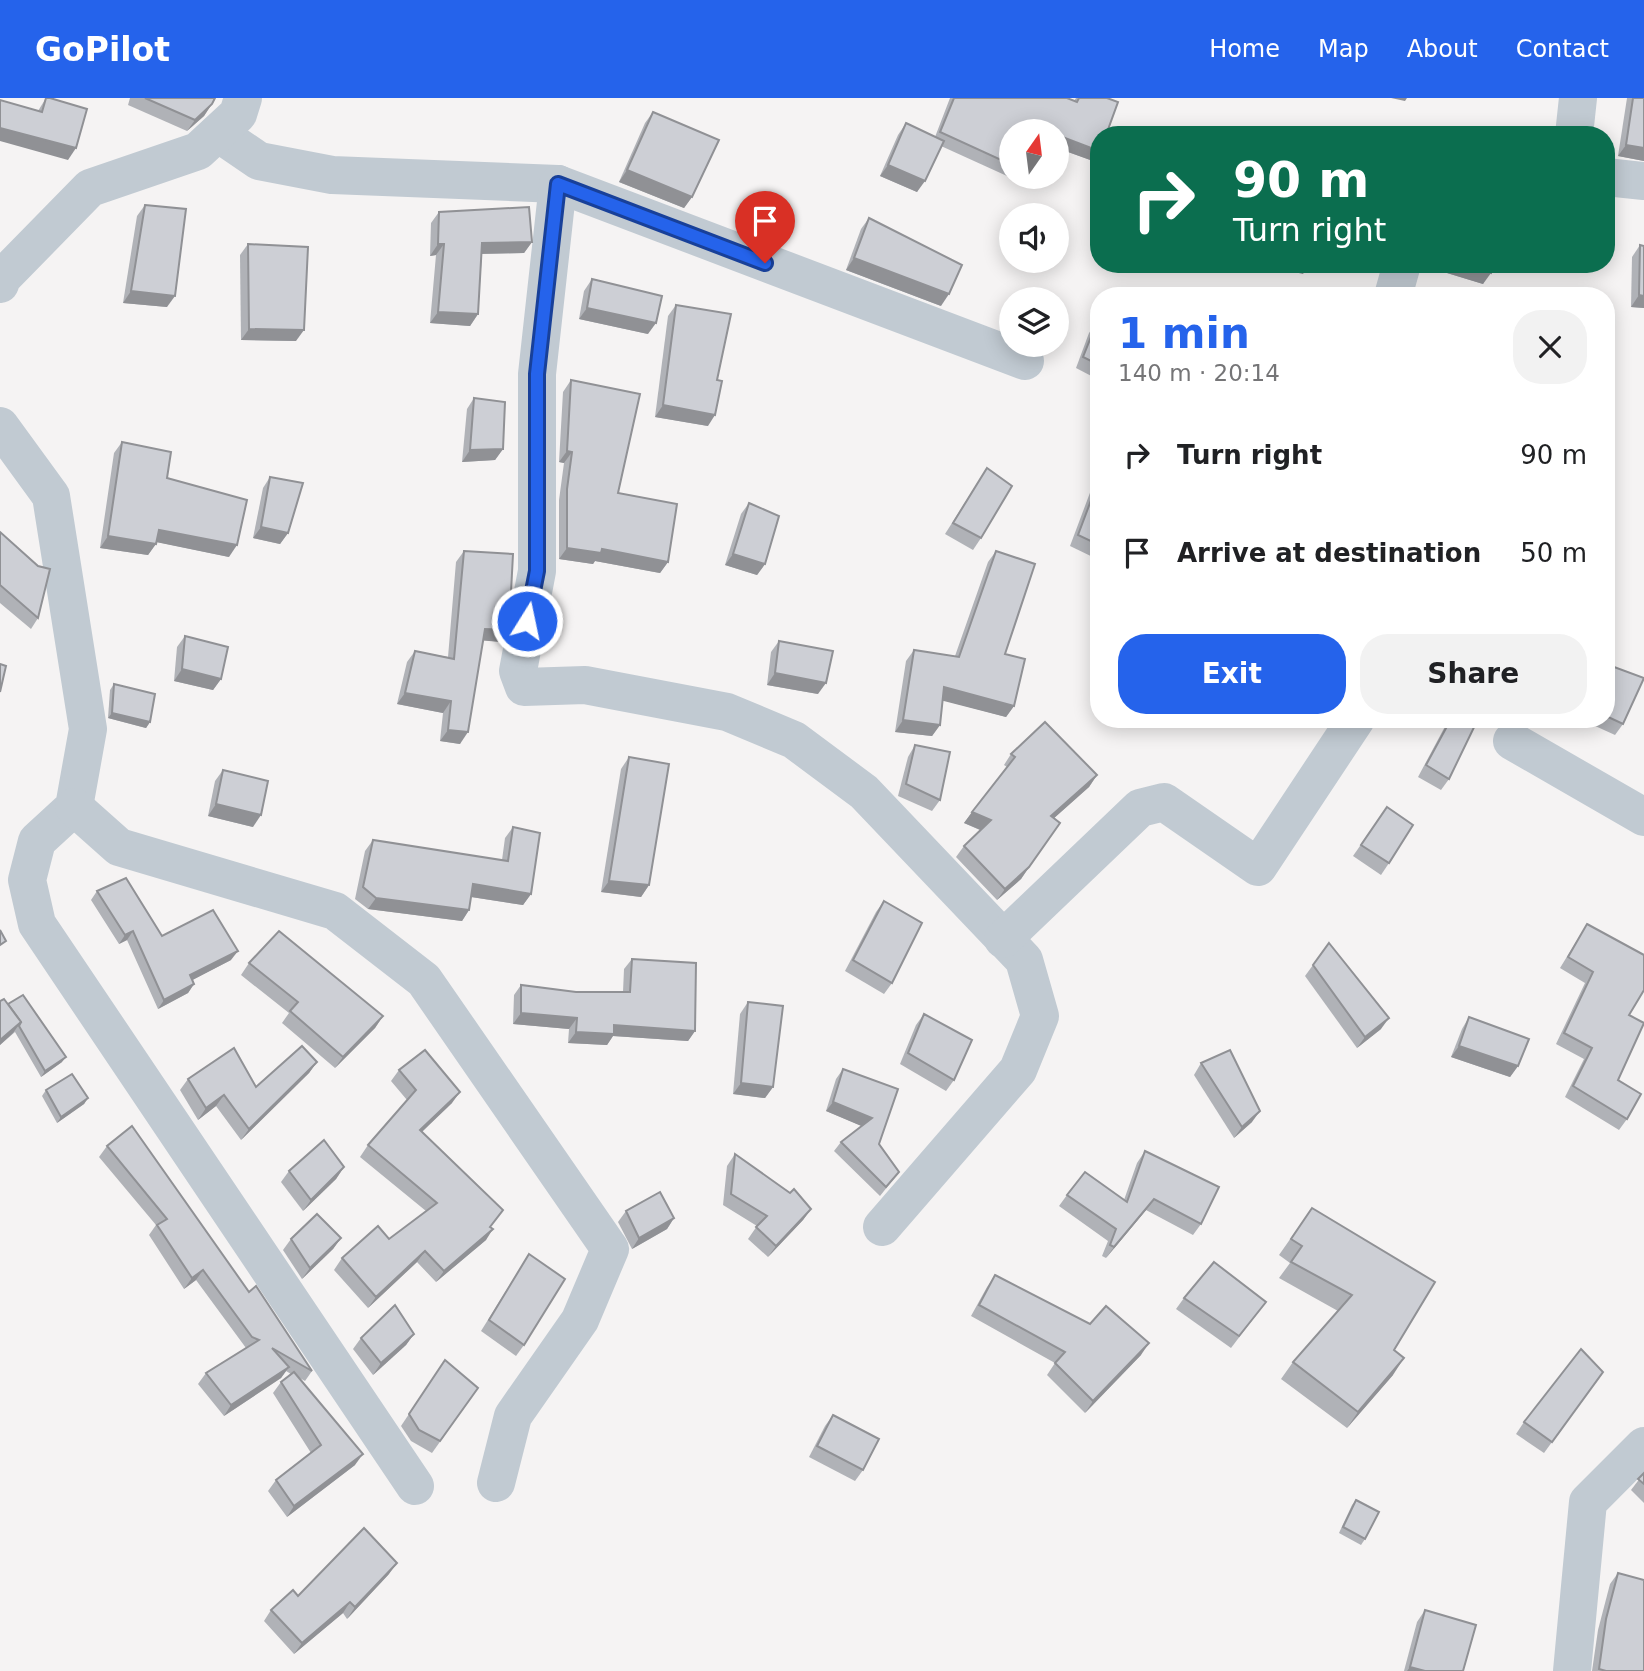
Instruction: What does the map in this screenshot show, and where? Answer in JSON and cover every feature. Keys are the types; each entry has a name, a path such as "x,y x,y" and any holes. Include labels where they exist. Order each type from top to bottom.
{"street":[{"path":"0,284 2,278 90,188 198,151 238,114 243,98"},
{"path":"1575,126 1578,98"},
{"path":"218,133 259,161 332,175 558,184 1025,361"},
{"path":"1615,178 1644,181"},
{"path":"558,184 537,374 537,571 518,671 524,687 585,685 727,712 794,740 864,792 1024,960 1040,1016 1018,1070 882,1227"},
{"path":"0,426 51,496 88,729 74,807 37,841 27,880 37,924 415,1486"},
{"path":"1003,939 1139,808 1164,802 1258,866 1350,728"},
{"path":"1512,741 1644,817"},
{"path":"74,807 119,847 335,911 425,980 610,1249 580,1320 513,1416 496,1483"},
{"path":"1572,1671 1588,1502 1644,1446"}],"building":[{"path":"46,98 87,109 76,148 0,128 0,100 42,112"},
{"path":"145,98 215,98 195,120"},
{"path":"954,98 1067,98 1077,102 1079,98 1107,98 1118,102 1109,126 1090,126 1090,148 1069,140 1069,119 999,119 999,159 940,132"},
{"path":"1633,98 1644,98 1644,148 1626,145"},
{"path":"653,112 719,140 692,197 627,170"},
{"path":"906,123 944,141 925,181 888,165"},
{"path":"145,205 186,209 175,296 131,291"},
{"path":"529,207 532,242 482,243 478,314 438,312 444,244 438,244 439,212"},
{"path":"869,218 962,265 949,294 854,258"},
{"path":"248,244 308,247 304,330 249,329"},
{"path":"1640,245 1644,246 1644,296 1639,295"},
{"path":"592,279 662,296 656,323 587,308"},
{"path":"676,305 731,314 717,380 722,381 715,415 663,405"},
{"path":"1090,340 1090,360 1083,357"},
{"path":"571,380 640,394 618,493 677,504 668,562 602,549 601,553 567,548 567,489 572,452 567,451"},
{"path":"474,398 505,402 503,449 470,450"},
{"path":"122,442 171,452 167,478 247,500 237,545 159,530 156,544 108,536"},
{"path":"987,468 1012,486 981,538 953,523"},
{"path":"270,477 303,483 288,533 261,527"},
{"path":"749,503 779,516 765,564 733,554"},
{"path":"1090,503 1090,541 1078,535"},
{"path":"0,532 38,566 50,569 38,618 0,585"},
{"path":"464,551 513,554 509,630 485,629 468,732 448,730 451,701 405,693 415,651 454,659"},
{"path":"996,551 1035,564 1005,654 1025,659 1014,706 944,687 940,725 903,720 914,650 959,657"},
{"path":"185,636 228,647 221,679 182,669"},
{"path":"779,641 833,651 826,683 775,673"},
{"path":"0,664 6,666 0,692"},
{"path":"1615,667 1644,678 1623,724 1615,720"},
{"path":"114,684 155,694 150,722 112,713"},
{"path":"1045,722 1097,775 1051,816 1060,823 1029,867 1005,889 964,846 991,820 972,812 1015,757 1011,754"},
{"path":"1446,728 1474,728 1449,779 1426,765"},
{"path":"915,745 950,752 940,800 906,784"},
{"path":"629,757 669,764 649,885 609,881"},
{"path":"223,770 268,781 261,815 216,804"},
{"path":"1387,807 1413,825 1389,863 1361,845"},
{"path":"513,827 540,833 531,894 473,884 469,910 376,898 363,887 373,840 508,861"},
{"path":"126,878 162,936 213,910 238,951 190,975 194,984 164,1000 133,931 125,935 97,891"},
{"path":"884,901 922,923 892,983 853,960"},
{"path":"1587,924 1644,955 1644,990 1629,1015 1644,1023 1618,1080 1641,1094 1627,1119 1573,1086 1592,1048 1564,1033 1593,972 1568,957"},
{"path":"0,930 6,941 0,945"},
{"path":"279,931 383,1016 343,1057 290,1011 298,1002 249,963"},
{"path":"1329,943 1389,1018 1365,1037 1313,965"},
{"path":"632,959 696,963 695,1031 614,1025 614,1034 576,1032 577,1018 521,1013 521,985 576,992 630,992"},
{"path":"23,995 66,1057 45,1071 19,1026 21,1022 8,1004"},
{"path":"4,999 21,1022 0,1040 0,1001"},
{"path":"748,1002 783,1006 773,1087 741,1083"},
{"path":"924,1014 972,1040 954,1080 908,1053"},
{"path":"1469,1017 1529,1039 1518,1066 1459,1046"},
{"path":"302,1046 317,1062 249,1129 224,1095 206,1108 188,1079 234,1048 256,1087"},
{"path":"425,1050 460,1092 420,1130 503,1210 490,1227 493,1229 444,1271 425,1251 376,1297 342,1258 378,1226 389,1239 437,1203 368,1145 416,1090 399,1070"},
{"path":"1230,1050 1260,1111 1242,1127 1201,1063"},
{"path":"843,1069 898,1089 879,1144 899,1172 886,1187 841,1142 872,1118 833,1102"},
{"path":"72,1074 88,1098 61,1117 46,1090"},
{"path":"132,1126 249,1292 256,1286 312,1371 272,1348 289,1367 231,1405 206,1373 259,1340 252,1337 203,1270 192,1278 157,1225 167,1219 107,1146"},
{"path":"324,1140 344,1167 311,1200 289,1171"},
{"path":"1145,1151 1219,1187 1201,1224 1154,1199 1114,1247 1110,1245 1116,1229 1067,1195 1085,1172 1127,1202"},
{"path":"735,1154 790,1193 794,1189 811,1209 776,1246 756,1227 767,1216 731,1194"},
{"path":"660,1192 674,1218 639,1238 626,1211"},
{"path":"1312,1208 1435,1282 1394,1350 1404,1358 1358,1412 1293,1362 1352,1295 1291,1262 1302,1246 1291,1239"},
{"path":"317,1214 341,1238 310,1268 291,1239"},
{"path":"529,1254 565,1279 524,1345 489,1320"},
{"path":"1214,1262 1266,1302 1239,1336 1184,1298"},
{"path":"995,1275 1090,1324 1106,1306 1149,1343 1093,1401 1055,1363 1065,1352 979,1305"},
{"path":"395,1305 414,1334 381,1363 361,1338"},
{"path":"1581,1349 1603,1372 1552,1442 1524,1422"},
{"path":"445,1360 478,1388 440,1441 419,1430 409,1414"},
{"path":"294,1372 363,1454 294,1506 276,1480 321,1445 281,1382"},
{"path":"833,1415 879,1439 863,1470 817,1446"},
{"path":"1644,1473 1644,1484 1638,1479"},
{"path":"1356,1500 1379,1512 1365,1539 1343,1527"},
{"path":"364,1528 397,1563 355,1607 350,1602 302,1643 271,1610 293,1590 298,1596"},
{"path":"1618,1573 1644,1580 1644,1671 1599,1669 1606,1619"},
{"path":"1425,1610 1476,1625 1463,1671 1425,1671 1410,1667"}],"route":[{"path":"527,621 537,571 537,374 558,184 765,263"}]}
